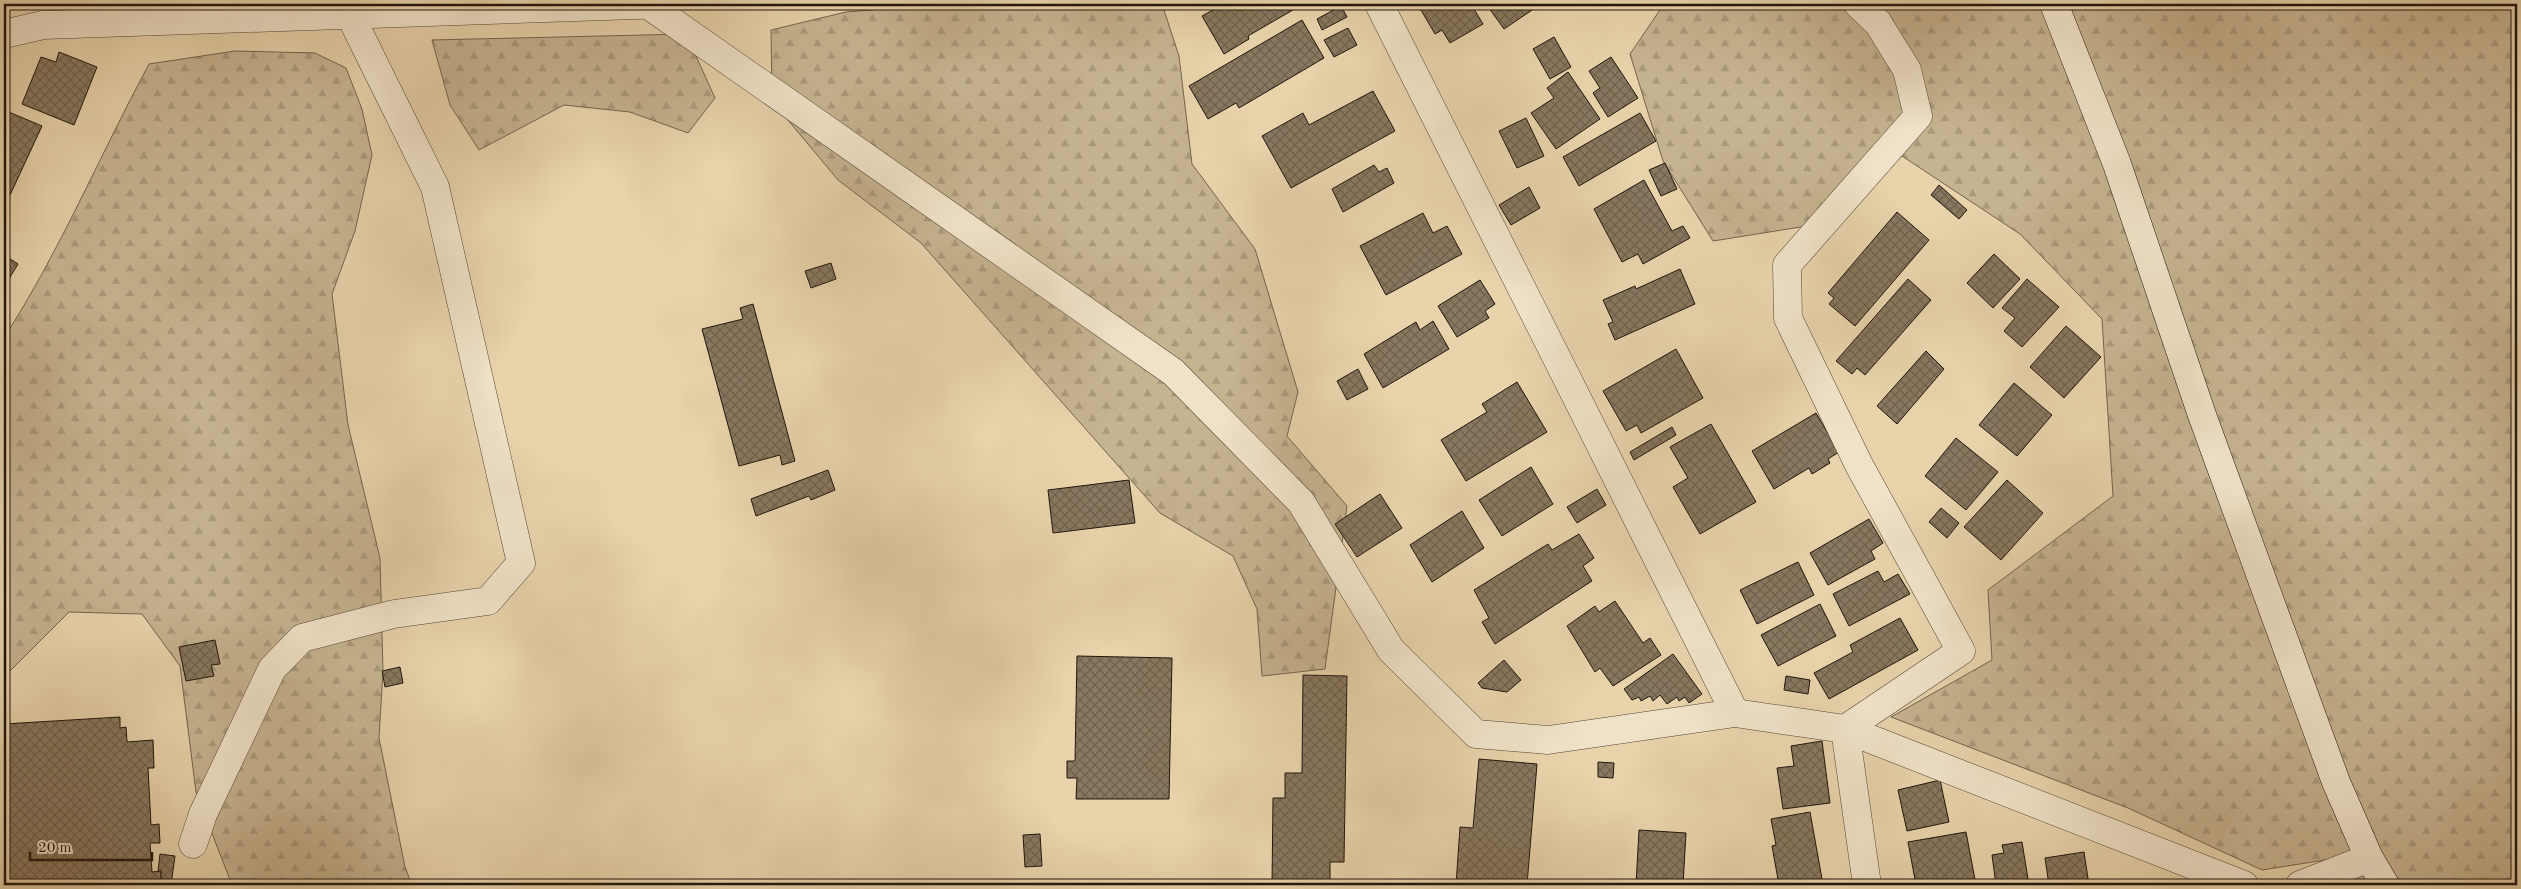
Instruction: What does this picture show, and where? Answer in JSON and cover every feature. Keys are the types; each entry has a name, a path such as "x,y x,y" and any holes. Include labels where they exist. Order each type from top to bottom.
{"street":[{"path":"43,25 62,4"},
{"path":"647,4 1173,372 1301,502 1391,650 1476,734 1548,740 1736,713 1845,729 2244,885"},
{"path":"4,34 43,25 666,4"},
{"path":"1379,4 1736,713"},
{"path":"1845,729 1961,651 1860,465 1788,318 1787,265 1918,116 1907,70 1878,23 1858,4"},
{"path":"2054,4 2116,164 2202,414 2336,782 2369,858 2386,885"},
{"path":"193,844 203,814 272,669 302,638 394,614 488,600 521,563 436,187 350,15"},
{"path":"1845,729 1867,885"},
{"path":"2300,885 2369,858"}],"green space":[{"path":"941,4 1162,4 1179,56 1192,164 1255,249 1298,392 1287,436 1347,506 1325,669 1262,676 1257,609 1233,556 1160,513 921,243 838,180 772,101 771,30 846,12"},
{"path":"1664,4 2517,4 2517,885 2359,885 2331,859 2262,870 2128,808 1891,717 1992,660 1988,590 2113,496 2102,319 2020,234 1902,156 1832,222 1713,241 1663,161 1630,54"},
{"path":"686,34 715,98 688,133 630,112 564,105 479,150 450,105 432,40"},
{"path":"235,51 315,53 346,68 362,109 372,155 355,231 332,294 348,425 380,558 383,671 379,738 405,867 412,885 232,885 196,792 180,666 142,614 69,612 4,677 4,338 62,237 149,64"}],"building":[{"path":"1224,4 1297,4 1298,7 1248,36 1249,39 1224,54 1202,16"},
{"path":"1471,4 1483,24 1450,43 1442,30 1435,34 1418,5"},
{"path":"1486,4 1541,4 1504,29"},
{"path":"1341,6 1347,17 1322,30 1317,19"},
{"path":"1302,20 1324,58 1239,108 1236,103 1208,119 1189,86"},
{"path":"1348,28 1357,45 1334,57 1324,40"},
{"path":"1554,37 1571,67 1550,79 1533,49"},
{"path":"59,52 97,67 74,125 22,104 41,57 56,62"},
{"path":"1611,57 1638,98 1608,117 1593,93 1600,88 1589,71"},
{"path":"1568,72 1600,119 1556,149 1531,113 1554,98 1547,88"},
{"path":"1373,91 1395,131 1291,188 1262,136 1303,113 1309,125"},
{"path":"4,110 42,126 4,208"},
{"path":"1640,113 1656,141 1579,186 1563,157"},
{"path":"1526,118 1544,156 1517,168 1499,131"},
{"path":"1665,163 1677,189 1661,196 1649,170"},
{"path":"1374,165 1379,172 1387,168 1394,183 1343,212 1332,189"},
{"path":"1644,180 1672,231 1683,226 1690,238 1643,264 1638,254 1622,262 1594,209"},
{"path":"1939,185 1967,210 1959,219 1931,195"},
{"path":"1529,187 1540,208 1511,225 1499,205"},
{"path":"1897,212 1929,240 1855,326 1829,304 1834,298 1828,293"},
{"path":"1423,213 1433,233 1447,226 1462,254 1386,295 1360,246"},
{"path":"1994,254 2020,279 1993,308 1967,283"},
{"path":"4,255 18,264 4,287"},
{"path":"831,263 836,279 811,288 805,271"},
{"path":"1680,269 1695,304 1615,340 1608,324 1613,322 1603,300 1635,286 1636,289"},
{"path":"1908,279 1931,300 1865,375 1857,368 1852,374 1836,361"},
{"path":"2027,279 2059,307 2022,347 2004,331 2015,318 2002,308"},
{"path":"1480,280 1495,304 1485,311 1489,318 1457,337 1438,306"},
{"path":"753,304 795,461 782,465 780,455 739,466 702,329 743,319 740,308"},
{"path":"1433,321 1449,349 1383,388 1364,354 1416,322 1420,330"},
{"path":"2066,326 2101,357 2064,398 2030,367"},
{"path":"1676,349 1703,398 1641,433 1637,425 1626,431 1603,391"},
{"path":"1926,351 1944,369 1897,424 1877,406"},
{"path":"1358,369 1368,389 1347,400 1337,381"},
{"path":"1517,382 1547,432 1466,481 1441,440 1487,412 1482,404"},
{"path":"2014,383 2052,415 2017,456 1979,425"},
{"path":"1816,413 1839,452 1828,459 1830,463 1812,474 1809,468 1774,489 1752,451"},
{"path":"1711,424 1756,502 1700,534 1673,487 1688,478 1670,447"},
{"path":"1672,427 1676,435 1634,460 1630,452"},
{"path":"1956,438 1998,472 1966,510 1925,476"},
{"path":"1531,467 1553,504 1502,536 1479,500"},
{"path":"828,470 835,490 811,500 809,496 756,516 751,499"},
{"path":"1129,480 1135,523 1053,533 1048,490"},
{"path":"2007,480 2043,513 2001,560 1964,527"},
{"path":"1597,489 1606,505 1577,523 1567,507"},
{"path":"1380,494 1402,528 1357,557 1335,524"},
{"path":"1941,508 1959,523 1947,538 1929,522"},
{"path":"1462,511 1484,548 1432,582 1410,545"},
{"path":"1869,519 1883,543 1871,551 1875,559 1828,585 1810,553"},
{"path":"1579,534 1594,558 1583,566 1592,581 1495,644 1482,622 1489,618 1474,590 1548,544 1552,550"},
{"path":"1798,562 1814,595 1757,624 1740,590"},
{"path":"1878,571 1884,582 1898,574 1910,594 1849,626 1833,594"},
{"path":"1615,601 1643,643 1650,638 1661,655 1613,686 1600,668 1595,672 1567,626 1595,606 1599,612"},
{"path":"1820,604 1836,636 1778,666 1761,635"},
{"path":"1900,618 1918,650 1829,699 1814,673 1853,652 1850,645"},
{"path":"215,640 220,664 211,665 214,676 186,681 179,647"},
{"path":"1673,654 1702,694 1689,703 1685,697 1679,701 1677,697 1667,704 1660,695 1653,701 1650,696 1641,701 1639,697 1632,700 1624,689"},
{"path":"1077,656 1172,658 1169,799 1076,799 1077,778 1067,778 1067,761 1075,761"},
{"path":"1504,660 1521,680 1507,692 1482,688 1478,683"},
{"path":"400,667 403,683 385,687 382,671"},
{"path":"1303,675 1347,676 1344,862 1330,862 1330,885 1272,885 1273,798 1285,798 1285,773 1302,773"},
{"path":"1786,676 1810,680 1808,694 1784,690"},
{"path":"120,717 120,728 126,727 127,742 153,740 154,768 148,768 151,825 159,824 160,843 150,843 152,872 161,871 161,885 7,885 4,814 4,724"},
{"path":"1822,741 1830,803 1783,809 1777,768 1794,766 1791,746"},
{"path":"1479,759 1537,764 1527,885 1456,885 1460,827 1473,828"},
{"path":"1598,762 1614,763 1613,778 1598,777"},
{"path":"1940,780 1949,822 1907,831 1898,790"},
{"path":"1810,812 1822,879 1806,881 1807,885 1779,885 1772,846 1776,845 1771,819"},
{"path":"1639,830 1686,833 1683,885 1636,885"},
{"path":"1966,832 1976,885 1916,885 1908,842"},
{"path":"1040,834 1042,866 1025,867 1023,835"},
{"path":"2022,842 2029,885 1996,885 1992,855 2004,853 2002,845"},
{"path":"2084,852 2089,885 2049,885 2045,858"},
{"path":"160,854 175,856 171,885 161,885 161,871 158,871"}]}
